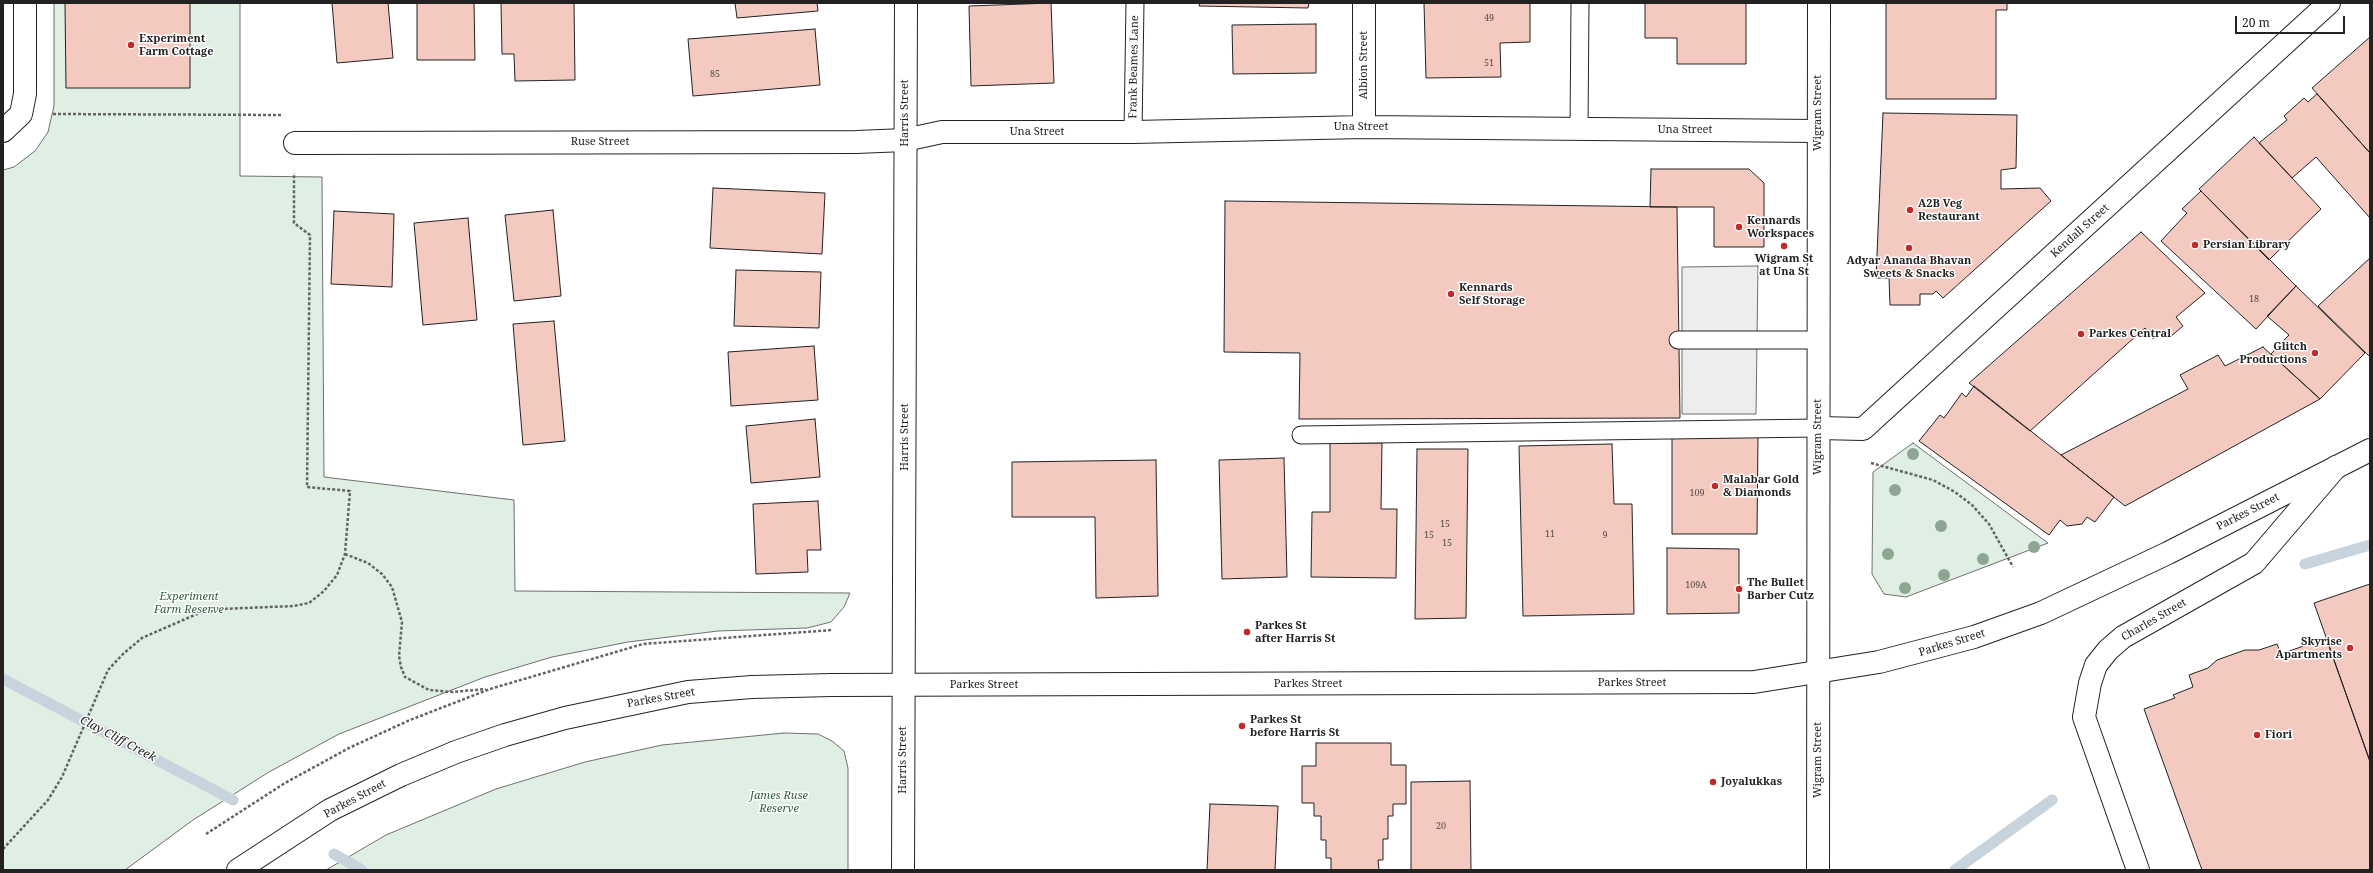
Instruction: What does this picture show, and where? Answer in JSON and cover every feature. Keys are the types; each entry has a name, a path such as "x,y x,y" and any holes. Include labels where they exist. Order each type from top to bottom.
{"street":[{"path":"3,131 20,114 25,94 25,3"},
{"name":"Harris Street","path":"903,870 906,3"},
{"name":"Albion Street","path":"1364,3 1364,127"},
{"name":"Wigram Street","path":"1818,870 1819,3"},
{"name":"Kendall Street","path":"1818,428 1863,429 2330,3"},
{"name":"Una Street","path":"905,140 942,132 1133,132 1364,127 1818,131"},
{"name":"Ruse Street","path":"294,143 905,140"},
{"name":"Parkes Street","path":"239,869 330,810 400,775 456,752 505,735 626,704 688,692 752,687 904,684 1754,682 1818,673 1912,654 1974,637 2041,613 2168,553 2370,450"},
{"name":"Charles Street","path":"2138,870 2084,717 2090,683 2096,665 2108,650 2123,637 2254,562 2336,467"}],"lane":[{"name":"Frank Beames Lane","path":"1133,132 1135,3"},
{"path":"1579,129 1580,3"},
{"path":"1678,340 1818,340"},
{"path":"1301,435 1818,428"}],"path":[{"path":"3,849 48,800 62,777 108,670 123,654 142,638 183,620 222,609 294,606 309,603 324,591 337,575 345,554 350,491 308,487 310,235 294,223 295,115 20,114"},
{"path":"1871,463 1933,480 1955,492 1972,505 1990,524 2013,567"},
{"path":"345,554 368,563 382,574 392,587 402,622 399,656 401,667 405,676 429,690 452,692 490,689"},
{"path":"206,834 284,783 349,748 410,720 490,689 643,644 832,630"}],"green space":[{"name":"Experiment Farm Reserve","path":"54,3 240,3 240,176 322,177 324,477 514,500 515,591 850,593 844,607 831,622 807,628 718,631 628,642 552,657 485,677 339,734 269,772 193,820 125,870 3,870 3,170 14,167 35,151 48,132 54,106"},
{"path":"1913,443 2048,543 1906,597 1884,594 1872,574 1873,472"},
{"name":"James Ruse Reserve","path":"784,733 818,734 832,741 844,751 848,768 848,870 326,870 386,835 496,789 585,762 662,745"}],"shaded area":[{"path":"1758,266 1756,414 1682,414 1682,267"}],"building":[{"path":"65,3 190,3 190,88 66,88"},
{"path":"332,3 388,3 393,58 337,63"},
{"path":"417,3 474,3 475,60 417,60"},
{"path":"501,3 574,3 575,80 515,81 514,54 502,54"},
{"path":"735,3 817,3 818,11 737,18"},
{"path":"1051,3 1054,83 971,86 969,6"},
{"path":"1200,3 1309,3 1308,8 1199,6"},
{"path":"1424,3 1530,3 1530,42 1500,43 1501,77 1426,78"},
{"path":"1645,3 1746,3 1746,64 1677,64 1677,38 1645,38"},
{"path":"1886,3 2007,3 2007,10 1996,10 1996,99 1886,99"},
{"path":"1316,24 1316,73 1233,74 1232,25"},
{"path":"815,29 820,85 693,96 688,39"},
{"path":"2370,37 2370,153 2312,88"},
{"path":"2317,94 2370,153 2370,218 2316,157 2292,178 2259,143 2287,120 2284,116 2304,98 2308,102"},
{"path":"1883,113 2017,115 2016,168 2001,170 2001,189 2040,188 2051,201 1943,298 1936,291 1933,294 1920,294 1920,305 1890,305 1889,278 1876,278"},
{"path":"2254,137 2321,209 2269,260 2199,189"},
{"name":"Kennards Workspaces","path":"1651,169 1749,169 1764,183 1764,247 1714,247 1714,207 1650,207"},
{"path":"713,188 825,193 822,254 710,248"},
{"path":"2201,191 2296,286 2256,329 2161,241 2187,213 2182,209"},
{"name":"Kennards Self Storage","path":"1225,201 1677,207 1680,418 1299,419 1300,353 1224,352"},
{"path":"553,210 561,296 514,301 505,215"},
{"path":"334,211 394,214 392,287 331,284"},
{"path":"468,218 477,320 423,325 414,223"},
{"name":"Parkes Central","path":"2141,232 2205,293 2176,317 2183,326 2169,338 2163,331 2153,339 2145,328 2030,431 1969,383"},
{"path":"2370,258 2370,357 2318,306"},
{"path":"736,270 821,272 819,328 734,326"},
{"path":"2296,286 2365,353 2320,399 2271,354 2289,335 2267,316"},
{"path":"554,321 565,441 523,445 513,324"},
{"path":"814,346 818,400 731,406 728,352"},
{"path":"2263,347 2320,399 2125,506 2061,455 2188,389 2180,375 2218,355 2225,366"},
{"path":"1974,386 2114,497 2095,522 2087,517 2082,524 2067,526 2060,520 2049,535 1919,441 1940,415 1944,418 1962,393 1966,397"},
{"path":"815,419 820,477 751,483 746,426"},
{"name":"Malabar Gold & Diamonds","path":"1672,437 1758,437 1757,534 1672,534"},
{"path":"1330,443 1382,443 1381,509 1397,509 1396,578 1311,577 1312,512 1330,512"},
{"path":"1612,444 1614,504 1632,504 1634,614 1523,616 1519,446"},
{"path":"1417,449 1468,449 1466,618 1415,619"},
{"path":"1284,458 1287,577 1222,579 1219,460"},
{"path":"1156,460 1158,596 1096,598 1095,517 1012,517 1012,462"},
{"path":"818,501 821,550 807,550 808,572 756,574 753,504"},
{"path":"1667,548 1739,549 1739,613 1667,614"},
{"name":"Skyrise Apartments","path":"2370,584 2370,762 2314,603"},
{"name":"Fiori","path":"2326,638 2370,761 2370,870 2202,870 2144,709 2175,698 2173,695 2193,687 2189,675 2208,668 2217,660 2245,650 2259,650 2277,644 2281,654"},
{"path":"1316,743 1391,743 1391,765 1406,765 1406,804 1393,804 1393,816 1388,816 1388,839 1383,839 1383,860 1378,860 1379,870 1331,870 1331,858 1326,858 1326,840 1321,840 1321,816 1314,816 1314,803 1302,803 1302,766 1316,766"},
{"path":"1470,781 1471,870 1411,870 1411,782"},
{"path":"1210,804 1278,806 1275,870 1207,870"}],"waterway":[{"name":"Clay Cliff Creek","path":"2305,564 2370,545"},
{"name":"Clay Cliff Creek","path":"3,679 233,800"},
{"name":"Clay Cliff Creek","path":"1955,870 2052,800"},
{"path":"334,854 362,870"}],"place":[{"name":"Experiment Farm Cottage","path":"131,45"},
{"name":"A2B Veg Restaurant","path":"1910,210"},
{"name":"Kennards Workspaces","path":"1739,227"},
{"name":"Persian Library","path":"2195,245"},
{"name":"Wigram St at Una St","path":"1784,246"},
{"name":"Adyar Ananda Bhavan Sweets & Snacks","path":"1909,248"},
{"name":"Kennards Self Storage","path":"1451,294"},
{"name":"Parkes Central","path":"2081,334"},
{"name":"Glitch Productions","path":"2315,353"},
{"name":"Malabar Gold & Diamonds","path":"1715,486"},
{"name":"The Bullet Barber Cutz","path":"1739,589"},
{"name":"Parkes St after Harris St","path":"1247,632"},
{"name":"Skyrise Apartments","path":"2350,648"},
{"name":"Parkes St before Harris St","path":"1242,726"},
{"name":"Fiori","path":"2257,735"},
{"name":"Joyalukkas","path":"1713,782"}]}
